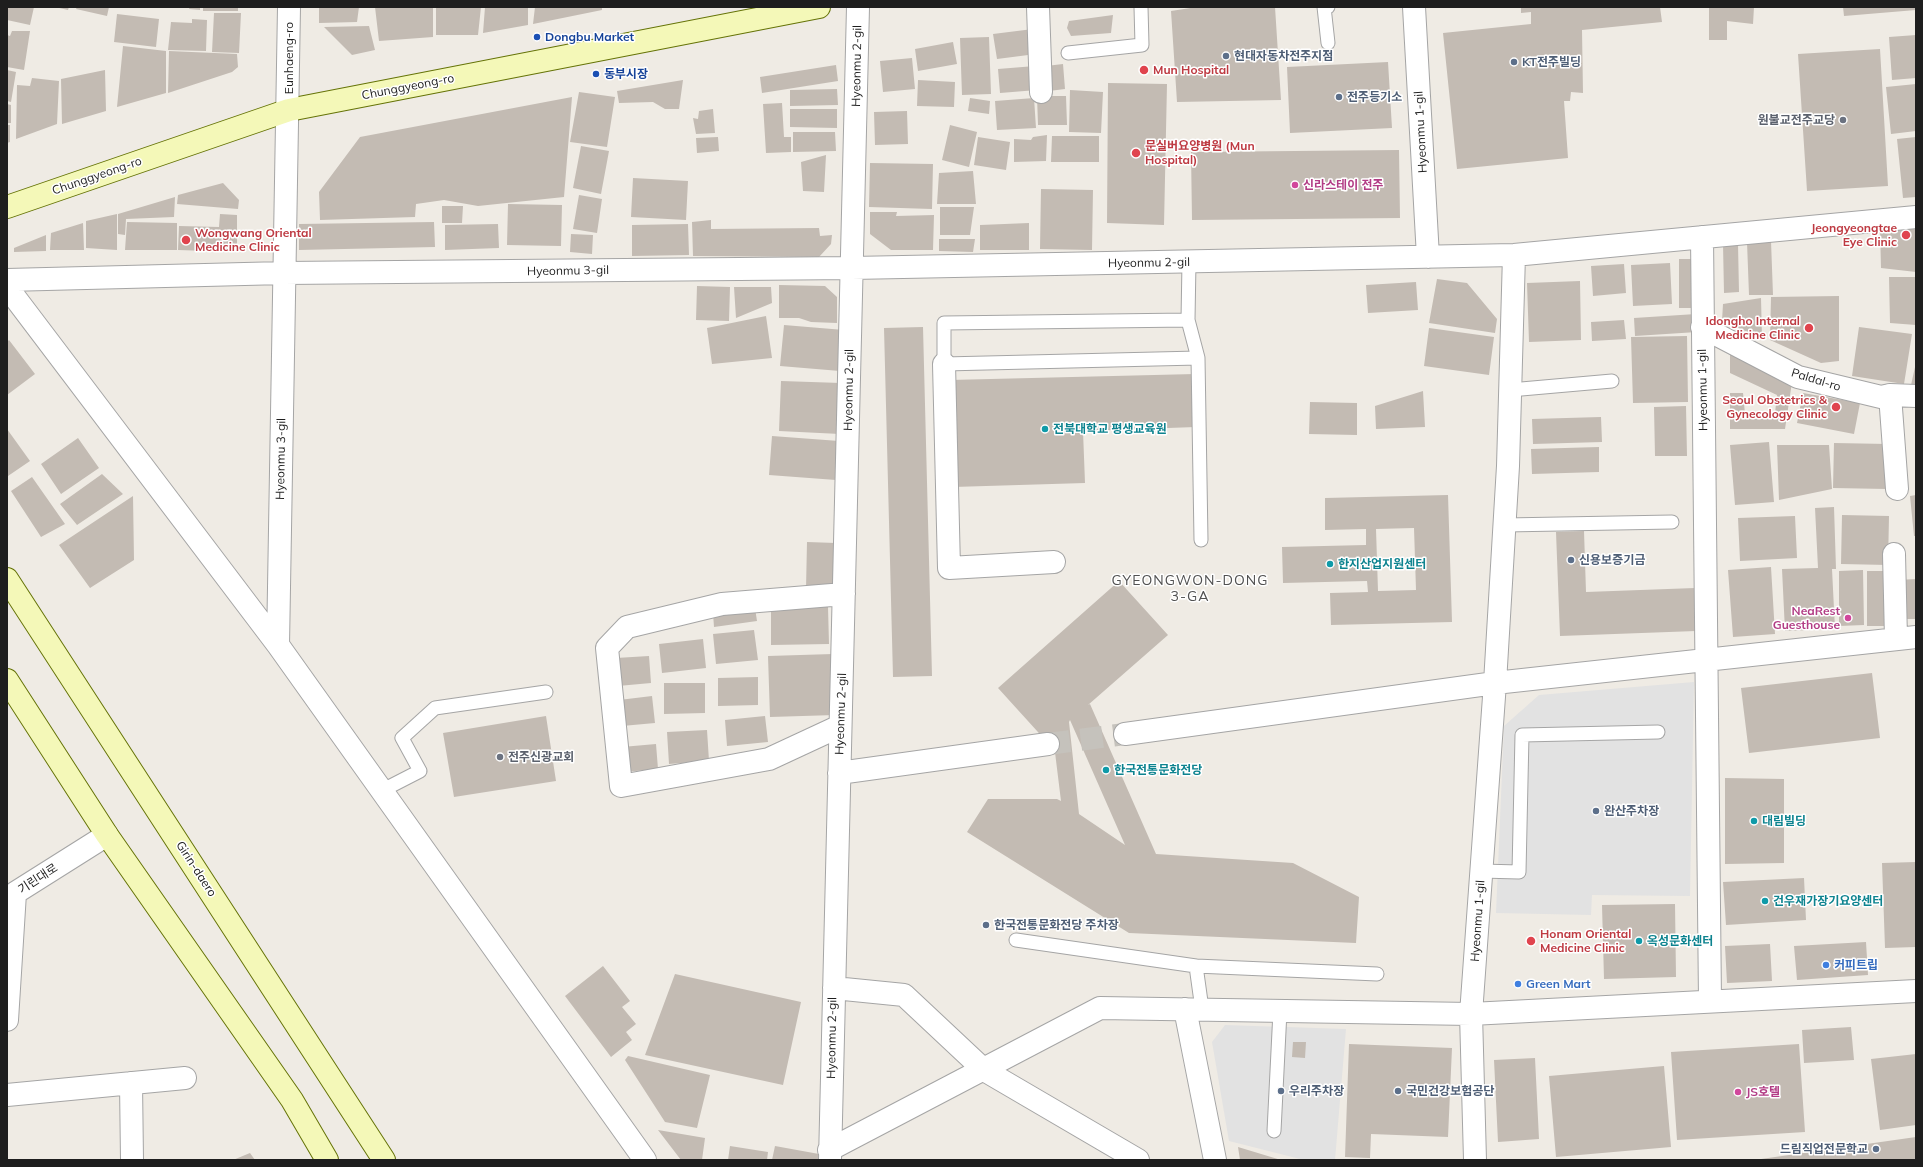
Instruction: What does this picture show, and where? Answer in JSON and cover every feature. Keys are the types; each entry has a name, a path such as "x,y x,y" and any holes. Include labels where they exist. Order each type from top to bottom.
{"street":[{"name":"Eunhaeng-ro","path":"289,110 290,7"},
{"name":"Chunggyeong-ro","path":"7,207 289,110 819,7"},
{"name":"Hyeonmu 2-gil","path":"830,1155 858,7"},
{"path":"1038,7 1041,92"},
{"name":"Hyeonmu 1-gil","path":"1414,7 1428,256"},
{"name":"Hyeonmu 3-gil","path":"278,645 284,273 289,110"},
{"path":"1428,256 1514,254 1916,217"},
{"name":"Hyeonmu 1-gil","path":"1702,237 1710,1002"},
{"name":"Hyeonmu 1-gil","path":"1475,1160 1471,1014 1495,683 1504,525 1514,254"},
{"name":"Hyeonmu 2-gil","path":"852,268 1428,256"},
{"name":"Hyeonmu 3-gil","path":"7,280 284,273 852,268"},
{"path":"7,287 278,645 645,1160"},
{"name":"Paldal-ro","path":"1702,327 1798,377 1881,397 1890,395 1916,396"},
{"path":"944,364 948,568 1054,562"},
{"path":"1890,395 1897,489"},
{"path":"1125,734 1495,683 1906,638 1894,554"},
{"name":"Girin-daero","path":"7,579 384,1160"},
{"path":"840,726 769,759 621,786 607,648 627,627 722,604 844,594"},
{"path":"7,680 107,835 292,1100 326,1159"},
{"path":"839,773 1048,744"},
{"name":"기린대로","path":"7,1020 14,893 107,835"},
{"path":"834,988 904,995 984,1070 1138,1160"},
{"path":"830,1155 1100,1008 1471,1014 1916,990"},
{"path":"1193,1009 1215,1160"},
{"path":"7,1095 185,1078"},
{"path":"131,1083 132,1160"}],"lane":[{"path":"1068,52 1142,45 1141,7"},
{"path":"1328,7 1324,7 1328,43"},
{"path":"1189,262 1188,320 1198,358 1201,540"},
{"path":"1188,320 944,323 944,364 1198,358"},
{"path":"1510,390 1612,381"},
{"path":"1504,525 1672,522"},
{"path":"381,791 420,771 402,738 435,708 546,692"},
{"path":"1481,871 1519,872 1522,736 1658,732"},
{"path":"1016,940 1196,966 1377,974"},
{"path":"1193,1009 1196,966"},
{"path":"1274,1131 1280,1011"}],"shaded area":[{"name":"완산주차장","path":"1694,682 1690,896 1592,895 1591,915 1496,913 1504,726 1539,695"},
{"name":"우리주차장","path":"1225,1025 1346,1029 1335,1160 1304,1160 1229,1141 1212,1042"}],"building":[{"path":"7,7 34,7 30,25 7,20"},
{"path":"55,7 69,7 68,10"},
{"path":"77,7 109,7 107,16 76,9"},
{"path":"190,7 200,7 200,10 189,9"},
{"path":"203,7 238,7 238,11 203,11"},
{"path":"319,7 359,7 357,22 319,23"},
{"path":"375,7 433,7 433,37 379,41"},
{"path":"436,7 481,7 478,35 436,35"},
{"path":"485,7 528,7 528,25 483,33"},
{"path":"535,7 602,7 602,10 533,24"},
{"name":"현대자동차전주지점","path":"1197,7 1275,7 1281,100 1177,102 1171,11"},
{"name":"KT전주빌딩","path":"1521,7 1660,7 1662,22 1582,30 1583,93 1571,92 1570,101 1564,101 1568,158 1457,169 1443,33 1531,24 1531,12 1521,13"},
{"path":"1709,7 1754,7 1753,24 1727,21 1727,40 1709,40"},
{"path":"1843,7 1916,7 1916,10 1844,16"},
{"path":"214,13 241,13 239,53 212,52"},
{"path":"117,14 159,19 156,47 114,42"},
{"path":"1113,15 1111,33 1071,36 1067,28 1069,21"},
{"path":"192,19 207,20 206,51 168,50 171,22 192,23"},
{"path":"369,26 375,50 352,55 324,27"},
{"path":"1033,29 1036,54 997,59 993,34"},
{"path":"12,31 30,31 24,70 7,67 7,35 10,36"},
{"path":"1916,35 1916,78 1892,80 1889,37"},
{"path":"989,37 991,94 962,95 960,38"},
{"path":"953,42 957,64 918,71 915,49"},
{"path":"123,46 166,51 166,93 117,107"},
{"name":"원불교전주교당","path":"1880,49 1888,186 1807,191 1798,54"},
{"path":"169,51 237,54 238,67 232,72 168,93"},
{"path":"912,58 915,89 883,92 880,61"},
{"name":"전주등기소","path":"1388,62 1392,128 1290,133 1287,67"},
{"path":"1063,64 1065,89 1049,91 1046,66"},
{"path":"836,65 838,81 762,93 760,77"},
{"path":"1035,66 1037,90 1000,93 998,69"},
{"path":"7,70 16,72 11,102 7,101"},
{"path":"105,70 106,111 62,124 61,79"},
{"path":"32,78 59,81 57,124 16,139 17,85 30,86"},
{"path":"683,80 679,109 665,109 653,102 619,103 617,91"},
{"path":"918,80 955,82 954,107 917,106"},
{"name":"문실버요양병원 (Mun Hospital)","path":"1108,83 1167,84 1164,225 1107,223"},
{"path":"1916,84 1916,131 1891,134 1886,87"},
{"path":"837,89 838,105 790,106 790,90"},
{"path":"1070,90 1103,92 1101,133 1069,132"},
{"path":"579,92 615,97 607,147 570,142"},
{"path":"1037,96 1066,96 1067,125 1038,125"},
{"path":"572,97 564,197 478,206 444,200 416,204 415,217 320,220 319,192 360,137"},
{"path":"970,98 990,101 989,114 968,111"},
{"path":"1034,98 1036,128 997,130 995,101"},
{"path":"782,103 784,137 791,137 791,152 766,153 763,104"},
{"path":"7,104 11,105 11,123 7,123"},
{"path":"713,109 715,133 696,134 693,118 698,119 699,111"},
{"path":"790,109 837,109 837,128 790,127"},
{"path":"907,111 908,144 875,145 874,112"},
{"path":"7,125 10,125 10,142 7,143"},
{"path":"950,125 977,132 969,167 942,160"},
{"path":"793,132 835,132 836,151 793,152"},
{"path":"1047,135 1046,161 1014,162 1014,139 1031,140 1033,137"},
{"path":"1052,136 1099,136 1099,162 1051,162"},
{"path":"718,137 719,151 697,153 696,138"},
{"path":"978,137 1010,142 1006,170 974,165"},
{"path":"1916,137 1916,197 1903,198 1897,139"},
{"path":"581,146 609,151 601,194 573,188"},
{"name":"신라스테이 전주","path":"1399,150 1400,218 1192,220 1191,152"},
{"path":"826,155 824,192 803,191 801,162"},
{"path":"870,163 933,164 932,209 869,207"},
{"path":"973,171 976,204 937,204 939,173"},
{"path":"633,178 688,181 686,220 631,217"},
{"path":"223,183 239,200 238,209 177,204 178,195"},
{"path":"1041,189 1093,190 1092,250 1040,249"},
{"path":"579,195 602,199 597,233 573,229"},
{"path":"175,197 174,217 126,219 125,235 118,234 118,214"},
{"path":"508,204 562,205 561,246 507,245"},
{"path":"442,206 463,206 462,223 442,223"},
{"path":"940,207 974,207 970,235 940,235"},
{"path":"870,212 897,212 896,216 934,215 933,250 891,250 870,234"},
{"path":"117,214 117,250 86,248 86,221"},
{"path":"220,214 237,215 237,252 178,250 179,226 219,227"},
{"path":"711,220 711,229 819,228 820,236 832,235 831,244 819,257 693,256 692,222"},
{"path":"127,222 177,223 177,250 125,250"},
{"path":"434,222 435,247 299,250 299,224"},
{"path":"83,223 84,250 50,250 51,233"},
{"path":"1029,223 1029,250 980,250 980,225"},
{"path":"498,224 499,248 445,250 445,225"},
{"path":"688,224 689,255 632,256 632,225"},
{"path":"1915,225 1916,272 1881,268 1880,229"},
{"path":"571,234 593,235 592,254 570,252"},
{"path":"46,235 46,251 14,252 14,248"},
{"path":"939,239 975,239 973,252 939,251"},
{"path":"1771,241 1773,295 1749,295 1747,242"},
{"path":"1723,244 1738,244 1739,292 1724,293"},
{"path":"1679,259 1697,259 1697,308 1679,308"},
{"path":"1670,263 1672,304 1633,306 1631,265"},
{"path":"1624,264 1626,293 1593,296 1591,266"},
{"path":"1889,277 1916,277 1916,325 1890,323"},
{"path":"1437,279 1467,283 1497,319 1495,333 1429,323"},
{"path":"1580,281 1581,340 1529,342 1527,283"},
{"path":"1416,282 1418,310 1368,313 1366,285"},
{"path":"779,285 825,286 837,297 837,323 811,322 799,318 779,318"},
{"path":"697,286 730,287 729,321 696,320"},
{"path":"734,287 771,287 772,303 736,318"},
{"path":"1839,296 1839,361 1821,363 1770,340 1771,297"},
{"path":"1761,298 1762,338 1722,321 1723,304"},
{"path":"1696,314 1697,332 1635,336 1634,318"},
{"path":"766,316 772,358 712,364 707,328"},
{"path":"1624,320 1626,339 1592,341 1591,322"},
{"path":"784,325 844,330 840,371 780,366"},
{"path":"923,327 932,676 893,677 884,328"},
{"path":"1859,327 1912,334 1904,384 1852,376"},
{"path":"1429,328 1494,337 1489,375 1424,366"},
{"path":"1687,336 1688,402 1633,403 1631,337"},
{"path":"9,340 35,374 7,395 7,342"},
{"path":"1730,350 1792,382 1785,429 1730,429 1730,393 1743,393 1745,414 1775,413 1777,395 1730,373"},
{"path":"1915,367 1916,385 1911,385"},
{"name":"전북대학교 평생교육원","path":"1195,374 1196,427 1083,431 1085,483 953,487 950,380"},
{"path":"781,381 841,383 840,434 779,431"},
{"path":"1423,391 1425,427 1376,429 1375,406"},
{"path":"1803,393 1860,403 1854,434 1797,423"},
{"path":"1310,402 1357,403 1357,435 1309,434"},
{"path":"1686,406 1687,456 1655,456 1654,407"},
{"path":"1601,417 1602,442 1533,444 1532,419"},
{"path":"7,429 30,461 8,476 7,474"},
{"path":"772,436 839,441 836,480 769,475"},
{"path":"78,438 99,468 61,494 41,464"},
{"path":"1769,442 1774,502 1735,505 1730,445"},
{"path":"1834,443 1888,444 1887,489 1833,488"},
{"path":"1777,445 1829,445 1832,489 1779,500"},
{"path":"1599,447 1599,472 1532,474 1531,449"},
{"path":"102,474 123,494 77,525 60,504"},
{"path":"32,477 65,524 41,537 11,491"},
{"name":"한지산업지원센터","path":"1448,495 1452,622 1331,625 1330,593 1368,592 1367,581 1283,583 1282,547 1366,545 1366,529 1325,530 1325,498","holes":["1414,528 1416,590 1378,591 1376,529"]},
{"path":"1916,495 1916,536 1914,536 1910,496"},
{"path":"133,496 134,560 90,588 59,545"},
{"path":"1834,507 1836,569 1832,569 1835,629 1785,631 1782,569 1818,568 1815,508"},
{"path":"1842,515 1889,516 1888,565 1841,564"},
{"path":"1795,516 1797,558 1740,561 1738,518"},
{"name":"신용보증기금","path":"1584,531 1586,592 1695,588 1696,631 1560,636 1556,532"},
{"path":"807,542 836,543 835,590 806,589"},
{"path":"1771,567 1775,634 1733,637 1728,570"},
{"path":"1863,570 1864,625 1839,626 1839,571"},
{"path":"1867,571 1888,571 1887,626 1867,626"},
{"path":"1916,579 1916,619 1901,619 1898,580"},
{"name":"한국전통문화전당","path":"1119,581 1168,635 1088,705 1090,704 1156,854 1293,863 1359,897 1356,943 1129,933 967,832 988,799 1057,799 1061,801 1053,736 1047,742 998,688","holes":["1070,720 1125,845 1079,814"]},
{"path":"828,607 829,644 771,645 771,608"},
{"path":"755,608 757,621 714,627 713,613"},
{"path":"754,630 758,660 716,664 713,634"},
{"path":"703,639 706,668 662,673 659,644"},
{"path":"833,654 835,715 770,717 768,656"},
{"path":"649,656 651,683 618,686 616,658"},
{"path":"1872,673 1880,738 1749,753 1741,688"},
{"path":"758,677 758,705 718,706 718,678"},
{"path":"664,683 705,683 705,713 664,714"},
{"path":"652,696 655,723 622,726 619,700"},
{"name":"전주신광교회","path":"546,716 556,781 454,797 443,733"},
{"path":"765,716 768,742 727,746 725,720"},
{"path":"707,730 709,761 669,764 667,732"},
{"path":"656,744 658,769 624,772 622,747"},
{"name":"대림빌딩","path":"1725,778 1784,779 1784,863 1725,864"},
{"path":"1916,862 1916,947 1885,948 1882,863"},
{"name":"건우재가장기요양센터","path":"1804,878 1806,920 1726,925 1723,882"},
{"name":"옥성문화센터","path":"1675,904 1676,977 1604,979 1602,905"},
{"path":"1866,942 1868,975 1797,980 1794,946"},
{"path":"1770,944 1772,981 1727,983 1725,946"},
{"path":"603,966 630,1001 622,1007 636,1024 626,1032 632,1040 611,1057 565,996"},
{"path":"675,974 801,1002 783,1085 645,1055"},
{"path":"1851,1027 1854,1060 1804,1063 1802,1030"},
{"path":"1293,1042 1306,1042 1305,1058 1292,1057"},
{"name":"국민건강보험공단","path":"1349,1044 1452,1048 1448,1137 1371,1134 1370,1158 1345,1157"},
{"name":"JS호텔","path":"1799,1044 1805,1132 1677,1140 1671,1052"},
{"path":"1916,1054 1916,1125 1880,1130 1871,1059"},
{"path":"628,1056 710,1075 697,1128 665,1122 625,1060"},
{"path":"1535,1058 1539,1139 1498,1142 1494,1060"},
{"path":"1664,1066 1671,1147 1556,1157 1549,1076"},
{"path":"658,1130 705,1138 702,1160 681,1160"},
{"name":"드림직업전문학교","path":"1916,1137 1916,1160 1761,1160 1761,1159"},
{"path":"730,1146 768,1152 767,1160 728,1160"},
{"path":"775,1146 819,1154 818,1160 772,1160"},
{"path":"1238,1147 1281,1160 1240,1160"},
{"path":"250,1153 255,1160 233,1160"}],"tunnel":[{"path":"1048,744 1125,734"}],"place":[{"name":"Dongbu Market","path":"537,37"},
{"name":"현대자동차전주지점","path":"1226,56"},
{"name":"KT전주빌딩","path":"1514,62"},
{"name":"Mun Hospital","path":"1144,70"},
{"name":"동부시장","path":"596,74"},
{"name":"전주등기소","path":"1339,97"},
{"name":"원불교전주교당","path":"1843,120"},
{"name":"문실버요양병원 (Mun Hospital)","path":"1136,153"},
{"name":"신라스테이 전주","path":"1295,185"},
{"name":"Jeongyeongtae Eye Clinic","path":"1906,235"},
{"name":"Wongwang Oriental Medicine Clinic","path":"186,240"},
{"name":"Idongho Internal Medicine Clinic","path":"1809,328"},
{"name":"Seoul Obstetrics & Gynecology Clinic","path":"1836,407"},
{"name":"전북대학교 평생교육원","path":"1045,429"},
{"name":"신용보증기금","path":"1571,560"},
{"name":"한지산업지원센터","path":"1330,564"},
{"name":"NeaRest Guesthouse","path":"1848,618"},
{"name":"전주신광교회","path":"500,757"},
{"name":"한국전통문화전당","path":"1106,770"},
{"name":"완산주차장","path":"1596,811"},
{"name":"대림빌딩","path":"1754,821"},
{"name":"건우재가장기요양센터","path":"1765,901"},
{"name":"한국전통문화전당 주차장","path":"986,925"},
{"name":"Honam Oriental Medicine Clinic","path":"1531,941"},
{"name":"옥성문화센터","path":"1639,941"},
{"name":"커피트립","path":"1826,965"},
{"name":"Green Mart","path":"1518,984"},
{"name":"우리주차장","path":"1281,1091"},
{"name":"국민건강보험공단","path":"1398,1091"},
{"name":"JS호텔","path":"1738,1092"},
{"name":"드림직업전문학교","path":"1876,1149"}],"district":[{"name":"GYEONGWON-DONG 3-GA","path":"1190,590"}]}
